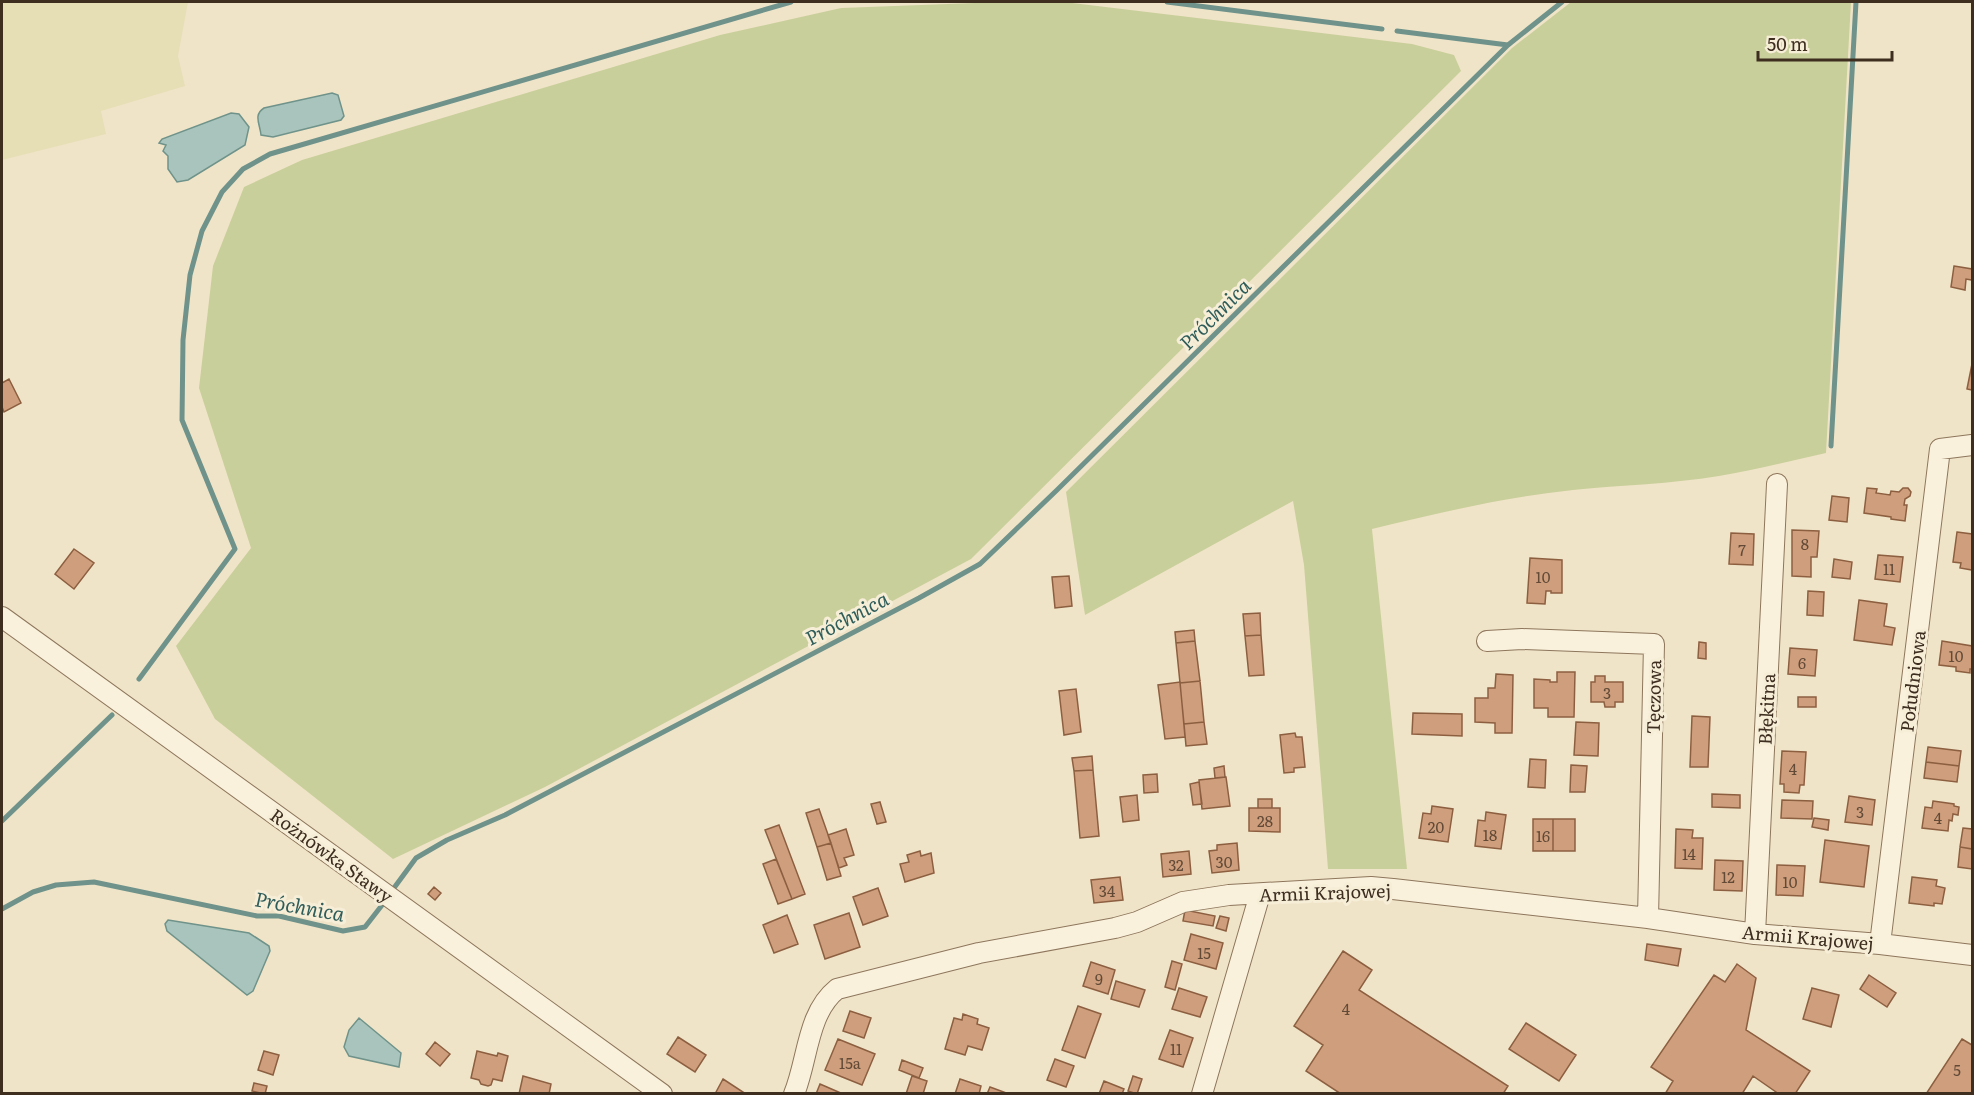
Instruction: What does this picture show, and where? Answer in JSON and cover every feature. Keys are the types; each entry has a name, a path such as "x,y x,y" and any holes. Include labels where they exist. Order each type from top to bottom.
{"street":[{"name":"Południowa","path":"1880,944 1940,449 1972,445"},
{"name":"Błękitna","path":"1755,934 1777,484"},
{"name":"Rożnówka Stawy","path":"2,617 662,1094"},
{"name":"Tęczowa","path":"1487,641 1522,639 1654,644 1648,918"},
{"name":"Armii Krajowej","path":"794,1094 818,1014 827,998 837,989 979,953 1115,928 1137,922 1183,902 1229,895 1371,887 1648,918 1755,934 1880,944 1972,955"},
{"path":"1205,1092 1260,894"}],"shaded area":[{"path":"2,2 188,2 178,56 185,86 101,111 106,134 2,160"}],"green space":[{"path":"1064,2 1412,44 1454,55 1461,71 971,559 545,787 393,859 215,719 176,646 251,548 199,388 213,266 244,187 302,160 720,35 841,8"},
{"path":"1571,2 1851,2 1826,453 1701,479 1573,490 1497,501 1372,529 1407,869 1328,869 1304,565 1293,501 1085,615 1066,492 1512,48"}],"water":[{"path":"332,93 338,95 344,116 341,120 273,137 261,135 258,117 264,108"},
{"path":"231,113 239,114 249,127 245,145 188,180 177,182 168,169 168,156 163,151 166,145 159,143 162,139"},
{"path":"168,920 249,933 269,946 270,951 253,991 247,995 167,931 165,924"},
{"path":"359,1018 401,1053 399,1067 349,1056 344,1047 349,1030"}],"building":[{"path":"1954,266 1972,269 1972,280 1966,279 1965,290 1951,287"},
{"path":"1972,364 1972,390 1967,389"},
{"path":"9,379 21,403 4,412 2,383"},
{"path":"1867,488 1877,489 1876,493 1890,495 1891,491 1899,492 1903,488 1908,488 1911,492 1910,496 1905,499 1904,505 1907,505 1905,521 1864,513"},
{"path":"1832,496 1849,498 1847,522 1829,520"},
{"path":"1792,530 1819,531 1817,557 1811,557 1811,577 1792,576"},
{"path":"1957,532 1972,534 1972,570 1960,568 1961,563 1953,562"},
{"path":"1731,533 1754,534 1753,565 1729,564"},
{"path":"74,549 94,563 74,589 55,574"},
{"path":"1878,555 1903,557 1900,582 1875,579"},
{"path":"1530,558 1562,560 1562,593 1546,591 1545,604 1527,603"},
{"path":"1834,559 1852,562 1850,579 1832,577"},
{"path":"1069,576 1072,606 1055,608 1052,577"},
{"path":"1808,591 1824,592 1823,616 1807,615"},
{"path":"1859,600 1887,604 1884,626 1895,628 1892,645 1854,640"},
{"path":"1260,613 1261,635 1245,636 1243,614"},
{"path":"1194,630 1195,641 1176,643 1175,632"},
{"path":"1261,635 1264,675 1249,676 1245,636"},
{"path":"1195,641 1200,681 1180,683 1176,643"},
{"path":"1942,641 1972,646 1970,673 1956,671 1956,667 1939,665"},
{"path":"1699,642 1706,643 1706,659 1698,658"},
{"path":"1790,648 1817,650 1815,676 1788,674"},
{"path":"1557,672 1575,672 1574,717 1548,717 1548,708 1534,708 1534,679 1557,682"},
{"path":"1496,674 1513,675 1512,733 1495,733 1495,723 1475,722 1475,698 1488,698 1488,688 1495,688"},
{"path":"1595,676 1605,676 1605,682 1623,682 1623,702 1615,702 1615,707 1605,707 1604,702 1591,702 1591,682 1595,682"},
{"path":"1200,681 1204,722 1184,724 1180,683"},
{"path":"1180,682 1185,737 1165,739 1158,685"},
{"path":"1076,689 1081,732 1064,735 1059,691"},
{"path":"1798,697 1816,697 1816,707 1798,707"},
{"path":"1413,713 1462,714 1462,736 1412,734"},
{"path":"1692,716 1710,717 1708,767 1690,767"},
{"path":"1204,722 1207,744 1186,746 1184,724"},
{"path":"1576,722 1599,723 1598,756 1574,755"},
{"path":"1295,733 1296,737 1302,737 1305,767 1294,768 1294,772 1284,773 1280,735"},
{"path":"1928,747 1961,751 1959,766 1926,762"},
{"path":"1782,751 1806,752 1804,785 1800,785 1799,793 1784,792 1784,784 1780,784"},
{"path":"1092,756 1093,770 1074,771 1072,758"},
{"path":"1530,759 1546,760 1545,788 1528,787"},
{"path":"1926,762 1959,766 1957,782 1924,778"},
{"path":"1571,765 1587,766 1585,792 1570,792"},
{"path":"1224,766 1225,777 1215,778 1214,768"},
{"path":"1093,770 1099,836 1080,838 1074,771"},
{"path":"1157,774 1158,792 1144,793 1143,775"},
{"path":"1226,777 1230,806 1202,809 1199,780"},
{"path":"1199,782 1202,804 1193,805 1190,784"},
{"path":"1712,794 1740,795 1740,808 1712,807"},
{"path":"1137,795 1139,820 1123,822 1120,797"},
{"path":"1849,796 1875,800 1872,825 1845,822"},
{"path":"1258,799 1272,799 1272,808 1258,808"},
{"path":"1782,800 1813,801 1812,819 1781,818"},
{"path":"1933,801 1959,807 1958,815 1953,814 1952,821 1949,820 1948,831 1922,828 1925,807 1932,808"},
{"path":"880,802 886,822 877,824 871,804"},
{"path":"1432,806 1453,809 1448,842 1419,838 1423,813 1431,814"},
{"path":"1249,808 1280,808 1280,832 1249,831"},
{"path":"819,809 831,843 817,847 806,813"},
{"path":"1486,812 1506,815 1501,849 1475,846 1478,820 1485,821"},
{"path":"1814,818 1829,820 1828,830 1812,827"},
{"path":"1533,819 1553,819 1553,851 1533,851"},
{"path":"1553,819 1575,819 1575,851 1553,851"},
{"path":"779,825 805,894 792,899 765,830"},
{"path":"1963,828 1972,829 1972,849 1960,847"},
{"path":"846,829 854,855 844,858 847,865 839,868 828,835"},
{"path":"1676,829 1693,830 1692,838 1703,838 1702,869 1675,868"},
{"path":"1825,840 1869,846 1864,887 1820,882"},
{"path":"831,843 841,876 827,880 817,847"},
{"path":"1237,843 1239,870 1212,873 1209,851 1217,850 1217,845"},
{"path":"1960,847 1972,849 1972,869 1958,867"},
{"path":"920,851 921,856 931,853 934,873 905,882 900,864 909,862 907,855"},
{"path":"1189,851 1191,874 1163,877 1161,854"},
{"path":"776,859 792,899 778,904 763,864"},
{"path":"1715,860 1743,861 1742,891 1714,890"},
{"path":"1777,865 1805,866 1803,896 1776,895"},
{"path":"1120,877 1123,900 1094,903 1091,880"},
{"path":"1912,877 1937,880 1936,886 1945,888 1942,904 1934,903 1934,906 1909,903"},
{"path":"434,887 441,893 435,900 428,894"},
{"path":"878,888 888,916 863,925 853,897"},
{"path":"1185,910 1215,916 1213,926 1183,921"},
{"path":"849,913 860,947 825,959 814,925"},
{"path":"787,915 798,944 774,953 763,925"},
{"path":"1220,916 1229,918 1226,931 1216,928"},
{"path":"1191,934 1223,943 1216,969 1184,960"},
{"path":"1647,944 1681,949 1678,966 1645,960"},
{"path":"1343,951 1372,970 1359,990 1508,1086 1503,1094 1341,1094 1306,1071 1323,1045 1294,1026"},
{"path":"1172,961 1182,964 1175,990 1165,987"},
{"path":"1091,962 1115,970 1108,994 1083,986"},
{"path":"1737,964 1756,978 1746,1030 1810,1071 1795,1094 1779,1094 1753,1076 1742,1094 1665,1094 1673,1081 1651,1067 1714,975 1725,982"},
{"path":"1869,975 1896,993 1887,1007 1860,989"},
{"path":"1116,981 1145,990 1139,1007 1111,999"},
{"path":"1179,988 1207,997 1200,1017 1172,1009"},
{"path":"1812,988 1839,995 1831,1027 1803,1019"},
{"path":"1078,1006 1101,1014 1085,1058 1062,1050"},
{"path":"850,1011 871,1018 864,1038 843,1031"},
{"path":"963,1014 978,1019 977,1024 989,1028 982,1050 968,1046 965,1055 945,1049 954,1018 962,1020"},
{"path":"1526,1023 1576,1055 1559,1081 1509,1049"},
{"path":"1170,1030 1193,1038 1183,1067 1159,1059"},
{"path":"678,1037 706,1055 695,1072 667,1054"},
{"path":"838,1039 875,1054 862,1085 825,1070"},
{"path":"1962,1039 1972,1045 1972,1094 1926,1094"},
{"path":"435,1042 450,1054 440,1066 426,1054"},
{"path":"264,1051 279,1055 273,1075 258,1070"},
{"path":"477,1051 508,1056 502,1081 493,1079 491,1085 488,1086 471,1078"},
{"path":"1055,1059 1074,1066 1066,1087 1047,1080"},
{"path":"902,1060 923,1068 919,1078 899,1070"},
{"path":"523,1076 551,1084 549,1094 519,1094"},
{"path":"912,1076 927,1081 923,1094 906,1094"},
{"path":"1133,1076 1142,1079 1137,1094 1128,1091"},
{"path":"723,1079 746,1094 715,1094"},
{"path":"960,1079 981,1086 979,1094 955,1094"},
{"path":"1104,1081 1124,1089 1122,1094 1099,1094"},
{"path":"254,1083 267,1086 265,1094 252,1091"},
{"path":"820,1084 843,1094 816,1094"},
{"path":"990,1087 1009,1094 987,1094"}],"waterway":[{"path":"139,679 235,549 182,420 183,340 190,275 202,231 222,192 243,169 270,154 791,2"},
{"path":"1167,2 1382,29"},
{"name":"Próchnica","path":"391,892 416,858 447,840 505,815 980,564 1508,45 1562,2"},
{"path":"1831,446 1856,2"},
{"path":"1397,31 1508,45"},
{"path":"2,821 112,715"},
{"name":"Próchnica","path":"2,909 33,892 56,885 94,882 257,916 279,916 343,931 365,927 386,900"}]}
